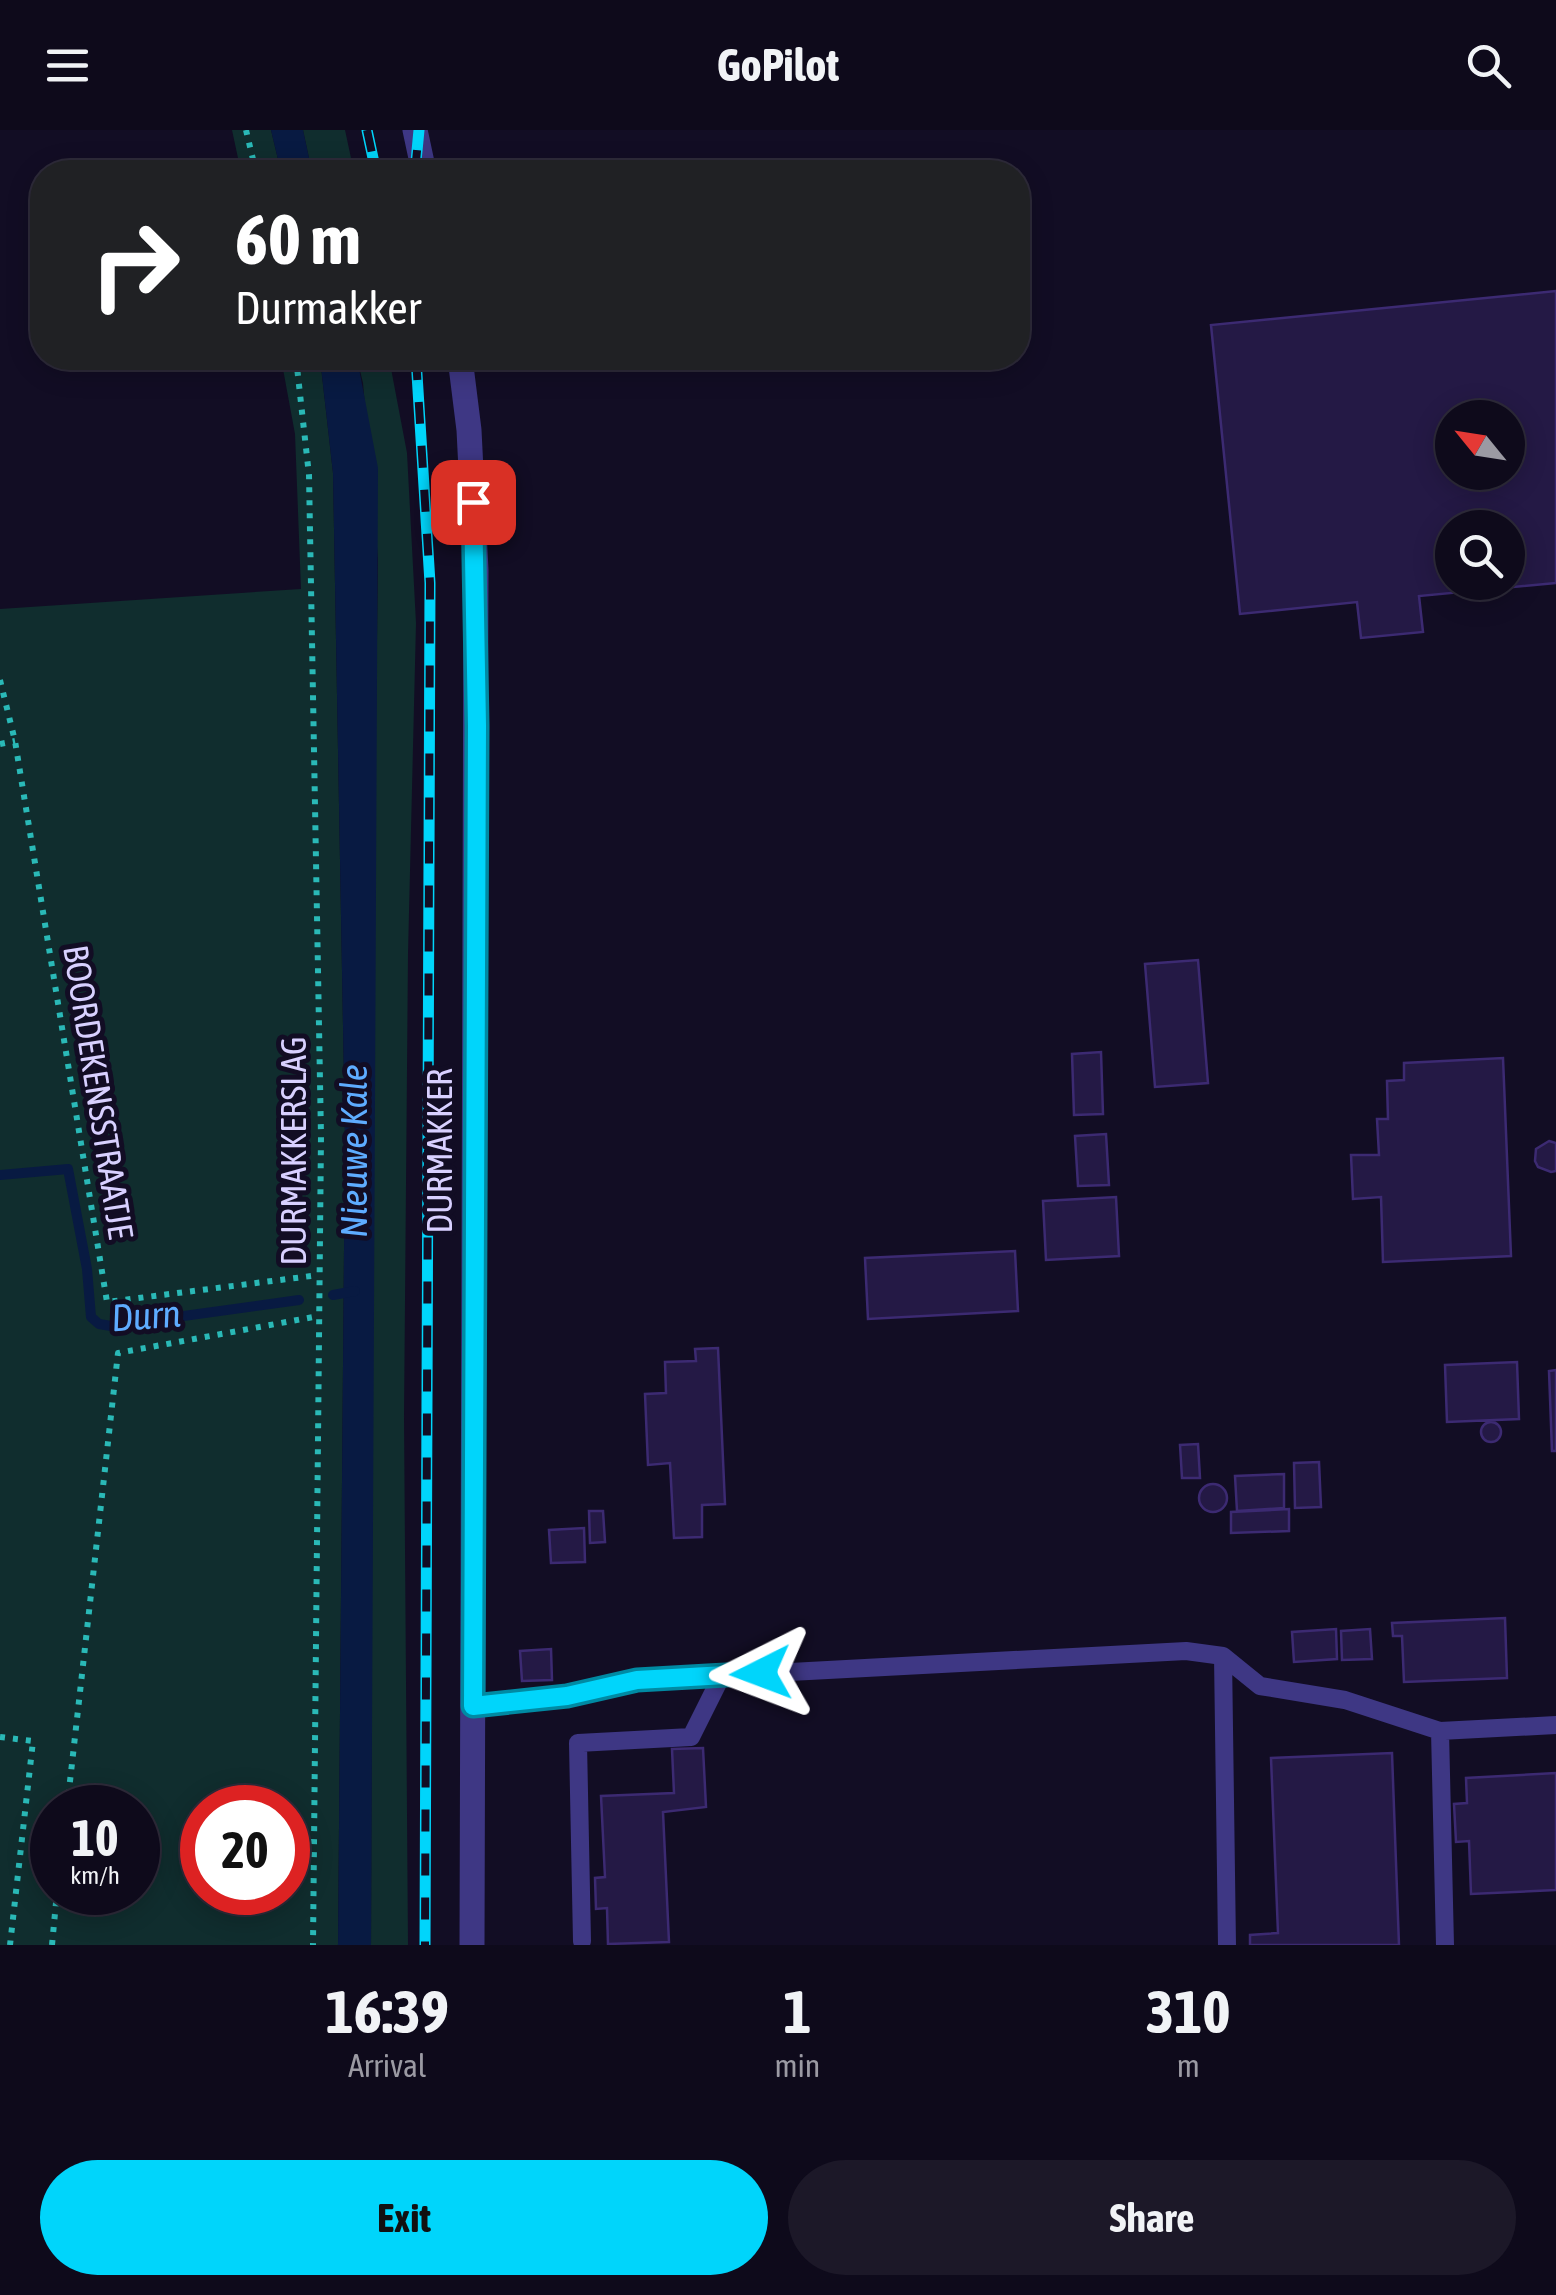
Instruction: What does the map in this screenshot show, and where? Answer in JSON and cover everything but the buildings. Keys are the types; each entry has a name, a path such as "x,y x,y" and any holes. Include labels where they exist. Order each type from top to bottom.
{"street":[{"path":"415,130 421,160"},
{"name":"DURMAKKER","path":"462,370 469,430 476,570 472,1945"}],"lane":[{"path":"473,1706 567,1696 637,1680 1186,1651 1223,1656 1260,1686 1345,1700 1440,1731 1556,1725"},
{"path":"1223,1656 1227,1945"},
{"path":"582,1941 578,1743 691,1737 722,1675"},
{"path":"1440,1731 1445,1945"}],"path":[{"path":"246,130 253,160"},
{"name":"DURMAKKERSLAG","path":"297,370 309,475 320,1117 313,1945"},
{"name":"BOORDEKENSSTRAATJE","path":"0,680 15,741 107,1302 320,1275"},
{"path":"0,744 15,741"},
{"path":"70,1785 118,1353 319,1316"},
{"path":"0,1737 33,1742 10,1945"},
{"path":"52,1945 55,1915"}],"green space":[{"path":"232,130 271,130 278,160 238,160"},
{"path":"303,130 345,130 351,160 309,160"},
{"path":"283,370 321,370 333,473 345,1136 338,1945 0,1945 0,609 301,589 295,434"},
{"path":"360,370 391,370 407,453 416,623 404,1417 408,1945 371,1945 378,559"}],"water":[{"path":"271,130 303,130 309,160 278,160"},
{"name":"Nieuwe Kale","path":"321,370 359,370 378,468 371,1945 338,1945 345,1136 333,473"}],"waterway":[{"name":"Durn","path":"0,1175 68,1169 87,1269 91,1317 99,1324 111,1326 299,1300"},
{"name":"Durn","path":"333,1295 355,1291"}],"railway":[{"path":"367,130 373,160"},
{"path":"416,160 419,130"},
{"path":"417,370 430,583 425,1945"}],"route":[{"path":"473,502 477,726 473,1706 567,1696 637,1680 761,1673"}]}
